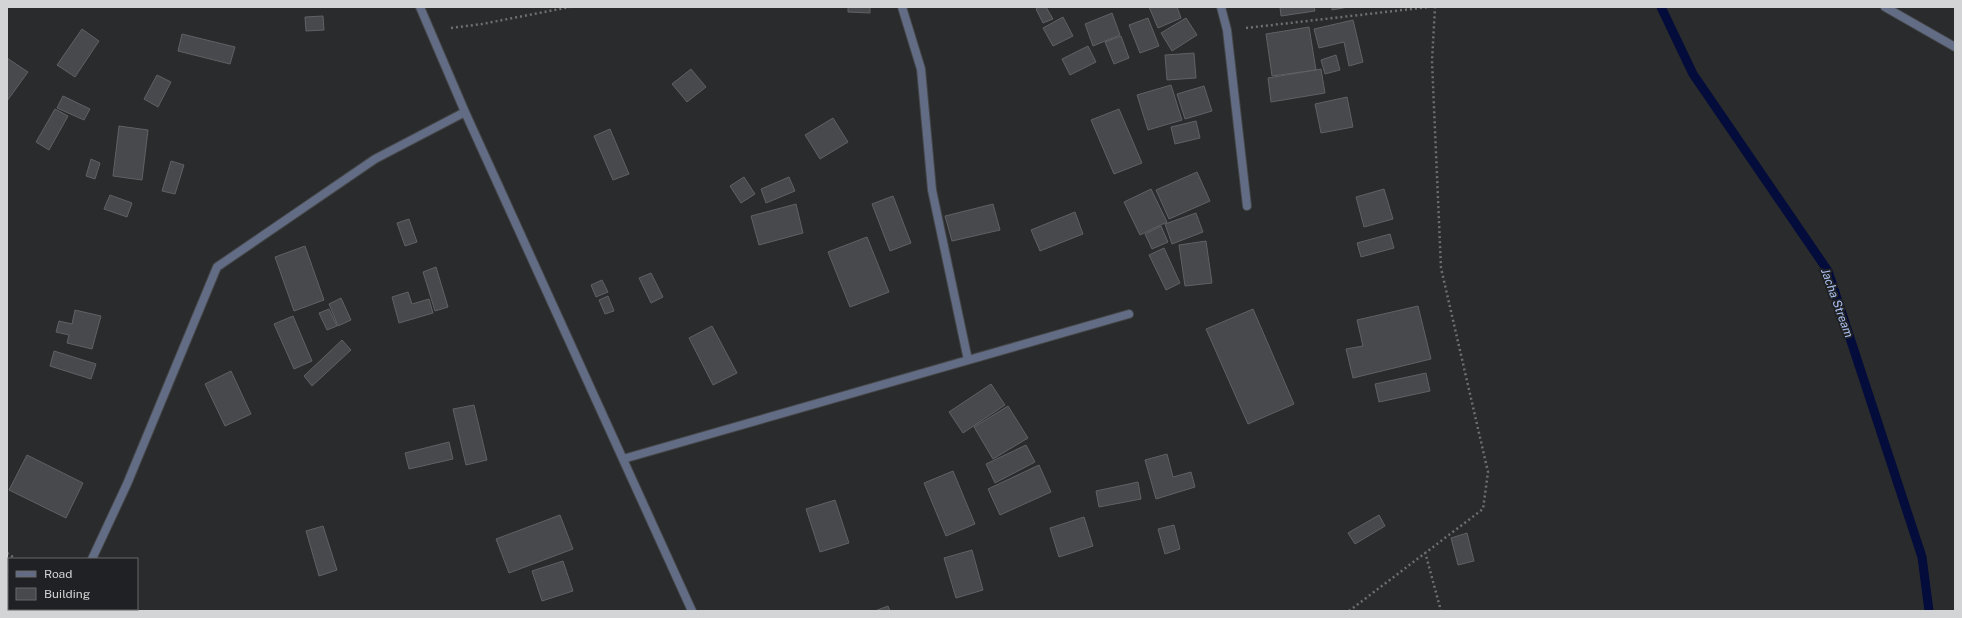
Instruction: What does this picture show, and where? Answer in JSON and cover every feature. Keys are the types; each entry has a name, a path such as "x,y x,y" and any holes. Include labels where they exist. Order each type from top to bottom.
{"street":[{"path":"420,7 465,112 692,611"},
{"path":"902,7 921,69 932,190 968,360"},
{"path":"1221,7 1227,30 1247,206"},
{"path":"1885,7 1955,47"},
{"path":"92,558 127,484 217,268 375,160 465,112"},
{"path":"624,459 1128,314"}],"path":[{"path":"431,30 482,24 570,7"},
{"path":"1227,30 1429,7"},
{"path":"1349,611 1483,509 1488,472 1441,268 1432,61 1435,7"},
{"path":"1425,552 1441,611"}],"building":[{"path":"848,7 870,7 870,13 848,12"},
{"path":"1039,7 1046,7 1053,19 1043,23 1036,9"},
{"path":"1149,7 1177,7 1181,18 1158,28"},
{"path":"1280,7 1314,7 1315,11 1281,16"},
{"path":"1332,7 1348,7 1332,10"},
{"path":"1112,13 1120,35 1093,46 1085,24"},
{"path":"323,16 324,30 306,31 305,17"},
{"path":"1063,17 1073,36 1053,46 1043,28"},
{"path":"1148,18 1159,46 1140,53 1129,25"},
{"path":"1186,18 1197,35 1172,51 1161,33"},
{"path":"1353,20 1363,62 1349,66 1344,42 1319,48 1314,29"},
{"path":"1309,27 1316,70 1272,76 1266,34"},
{"path":"82,29 99,41 75,77 57,65"},
{"path":"182,34 235,47 230,64 178,51"},
{"path":"1121,36 1129,58 1114,64 1105,42"},
{"path":"1088,46 1096,62 1070,75 1062,59"},
{"path":"1194,53 1196,78 1167,80 1165,55"},
{"path":"1336,55 1340,70 1325,74 1321,60"},
{"path":"7,58 28,72 7,101"},
{"path":"691,69 706,87 687,102 672,84"},
{"path":"1321,69 1325,93 1271,102 1268,78"},
{"path":"157,75 171,82 158,107 144,99"},
{"path":"1171,85 1182,120 1148,130 1137,95"},
{"path":"1204,86 1212,111 1185,119 1177,94"},
{"path":"63,96 90,109 84,120 57,108"},
{"path":"1347,97 1353,127 1321,133 1315,104"},
{"path":"55,109 68,116 49,150 36,142"},
{"path":"1119,109 1142,163 1114,174 1091,120"},
{"path":"833,118 848,142 820,159 805,135"},
{"path":"1196,121 1200,138 1175,144 1171,127"},
{"path":"119,126 148,130 142,180 113,176"},
{"path":"610,129 629,174 613,180 594,136"},
{"path":"91,159 100,163 95,179 86,176"},
{"path":"171,161 184,165 175,194 162,191"},
{"path":"1197,172 1210,201 1169,219 1156,190"},
{"path":"744,177 755,194 741,203 730,186"},
{"path":"789,177 795,191 766,203 761,189"},
{"path":"1151,189 1167,222 1140,235 1124,202"},
{"path":"1384,189 1393,219 1364,227 1356,197"},
{"path":"110,195 132,203 127,217 104,209"},
{"path":"893,196 911,243 890,251 872,204"},
{"path":"796,204 803,233 759,245 751,216"},
{"path":"993,204 1000,230 952,241 945,216"},
{"path":"1075,212 1083,234 1040,251 1031,230"},
{"path":"1196,213 1203,232 1172,244 1165,224"},
{"path":"409,219 417,242 405,246 397,223"},
{"path":"1161,226 1168,242 1152,249 1145,234"},
{"path":"1390,234 1394,248 1361,257 1357,243"},
{"path":"867,237 889,292 850,307 828,252"},
{"path":"1206,241 1212,283 1185,286 1179,245"},
{"path":"305,246 324,300 294,311 275,257"},
{"path":"1164,248 1180,283 1166,290 1149,255"},
{"path":"436,267 448,307 435,311 423,272"},
{"path":"651,273 663,297 651,303 639,278"},
{"path":"602,280 608,292 596,297 591,285"},
{"path":"408,292 412,304 429,299 433,313 399,323 392,297"},
{"path":"608,296 614,311 605,314 599,300"},
{"path":"341,298 351,320 338,326 329,304"},
{"path":"1418,306 1431,359 1353,378 1346,349 1363,346 1357,320"},
{"path":"329,309 337,326 327,330 319,313"},
{"path":"1253,309 1294,404 1248,424 1206,329"},
{"path":"75,310 101,316 92,349 67,343 69,335 56,332 59,321 72,324"},
{"path":"293,316 312,361 294,369 274,324"},
{"path":"712,326 737,373 713,385 689,338"},
{"path":"342,340 351,350 312,386 304,376"},
{"path":"54,351 96,364 91,379 50,366"},
{"path":"231,371 251,414 225,426 205,384"},
{"path":"1426,373 1430,391 1379,402 1375,384"},
{"path":"991,384 1005,405 963,433 949,412"},
{"path":"474,405 487,460 466,465 453,409"},
{"path":"1008,406 1028,438 993,459 974,427"},
{"path":"449,442 453,459 409,469 405,453"},
{"path":"1026,445 1035,462 995,483 986,464"},
{"path":"1167,454 1173,477 1191,472 1195,487 1156,499 1145,460"},
{"path":"27,455 83,483 66,518 9,490"},
{"path":"1039,465 1051,492 1000,515 988,489"},
{"path":"953,471 975,524 946,536 924,483"},
{"path":"1138,482 1141,499 1099,507 1096,491"},
{"path":"835,500 849,543 820,552 806,509"},
{"path":"560,515 573,549 509,573 496,539"},
{"path":"1379,515 1385,526 1355,544 1348,533"},
{"path":"1084,517 1093,546 1059,557 1050,528"},
{"path":"1174,525 1180,549 1165,554 1158,529"},
{"path":"323,526 337,570 319,576 306,531"},
{"path":"1467,533 1474,561 1458,565 1451,538"},
{"path":"972,550 983,590 956,598 944,558"},
{"path":"563,561 573,591 542,601 532,571"},
{"path":"888,606 890,611 875,611"}],"waterway":[{"name":"Jacha Stream","path":"1661,7 1693,74 1828,271 1922,557 1929,611"}]}
